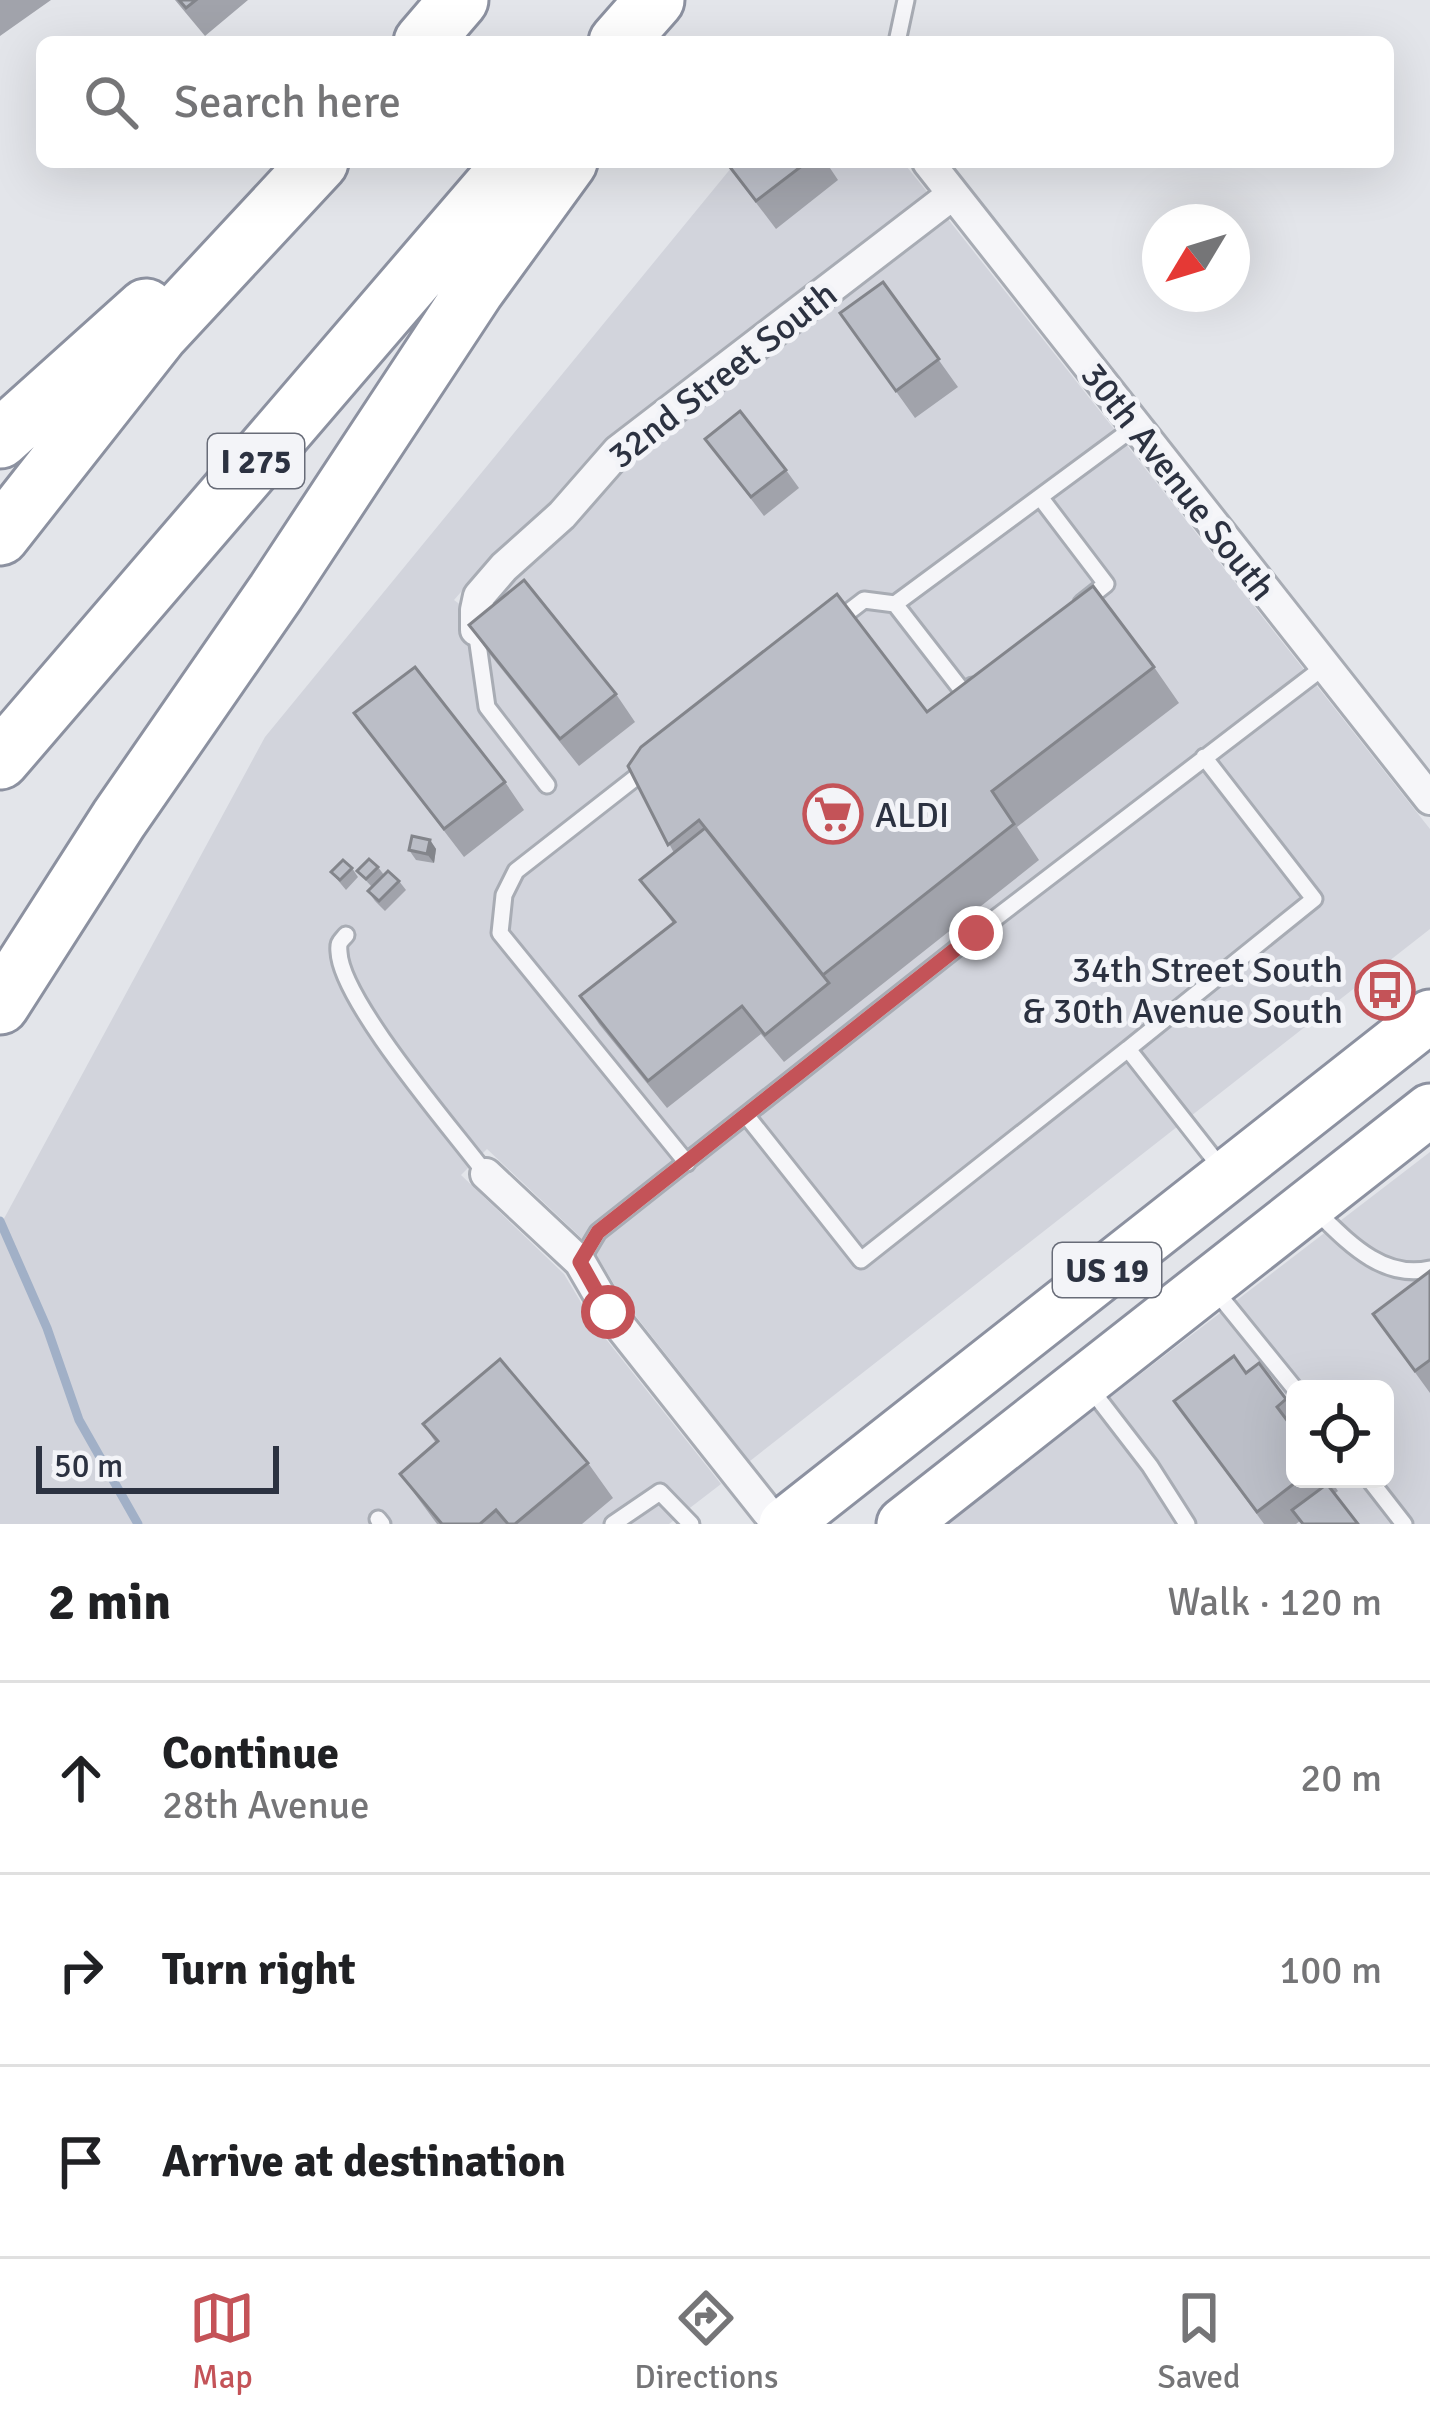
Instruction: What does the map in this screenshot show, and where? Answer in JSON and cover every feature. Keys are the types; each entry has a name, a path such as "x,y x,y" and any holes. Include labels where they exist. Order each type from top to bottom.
{"highway":[{"path":"428,36 460,0"},
{"path":"623,36 655,0"},
{"path":"659,36 685,0"},
{"path":"0,439 201,258 314,168"},
{"path":"0,536 159,334 314,168"},
{"name":"I 275","path":"0,760 509,168"},
{"path":"0,1005 119,819 475,290 564,168"},
{"name":"US 19","path":"781,1524 1430,1016"},
{"name":"US 19","path":"903,1524 1430,1110"}],"street":[{"name":"30th Avenue South","path":"936,168 1430,799"},
{"name":"32nd Street South","path":"476,630 479,596 562,515 618,451 953,194"},
{"path":"486,1174 580,1262 608,1312 781,1524"}],"lane":[{"path":"898,36 906,0"},
{"path":"827,628 864,600 895,604 1136,426"},
{"path":"1040,497 1106,584 1071,611"},
{"path":"895,604 964,693 982,679"},
{"path":"476,630 487,707 547,785"},
{"path":"580,1262 598,1232 1325,666"},
{"path":"665,754 516,871 504,895 500,933 687,1162"},
{"path":"746,1115 861,1260 1314,899 1204,757"},
{"path":"346,935 338,954 365,1015 486,1174"},
{"path":"1128,1049 1227,1176"},
{"path":"1310,1204 1370,1259 1401,1269 1430,1269"},
{"path":"1210,1283 1288,1380"},
{"path":"1085,1381 1187,1524"},
{"path":"1376,1488 1404,1524"},
{"path":"614,1524 660,1492 691,1524"}],"shaded area":[{"path":"731,168 908,168 928,193 608,437 454,600 481,620 630,463 948,219 1430,829 1430,929 750,1461 624,1301 593,1249 487,1149 461,1175 564,1274 594,1324 721,1484 669,1524 0,1524 0,1226 265,737"},
{"path":"1430,1152 1430,1524 945,1524"}],"building":[{"path":"731,168 799,168 756,201"},
{"path":"883,282 939,359 896,391 840,313"},
{"path":"740,411 786,470 751,497 705,439"},
{"path":"524,580 616,694 560,739 469,625"},
{"name":"ALDI","path":"1093,586 1154,667 992,791 1014,824 823,975 699,820 668,845 628,766 641,747 837,594 927,712"},
{"path":"415,667 505,782 444,829 354,713"},
{"path":"705,828 829,983 765,1035 742,1006 648,1081 580,996 675,922 640,880"},
{"path":"412,836 430,840 427,854 409,850"},
{"path":"369,859 378,867 366,879 357,871"},
{"path":"343,860 352,868 340,880 331,872"},
{"path":"388,871 399,881 379,901 368,891"},
{"path":"1430,1271 1430,1360 1415,1371 1373,1314"},
{"path":"1234,1356 1246,1373 1259,1363 1286,1399 1277,1407 1286,1419 1288,1488 1257,1512 1174,1401"},
{"path":"500,1359 588,1463 515,1524 508,1524 496,1510 480,1524 442,1524 400,1474 438,1441 423,1424"},
{"path":"1322,1488 1330,1488 1358,1524 1303,1524 1292,1510"}],"waterway":[{"path":"0,1221 47,1328 79,1420 138,1524"}],"place":[{"name":"ALDI","path":"833,814"},
{"name":"34th Street South & 30th Avenue South","path":"1385,990"}],"route":[{"path":"608,1312 580,1262 598,1232 976,933"}]}
